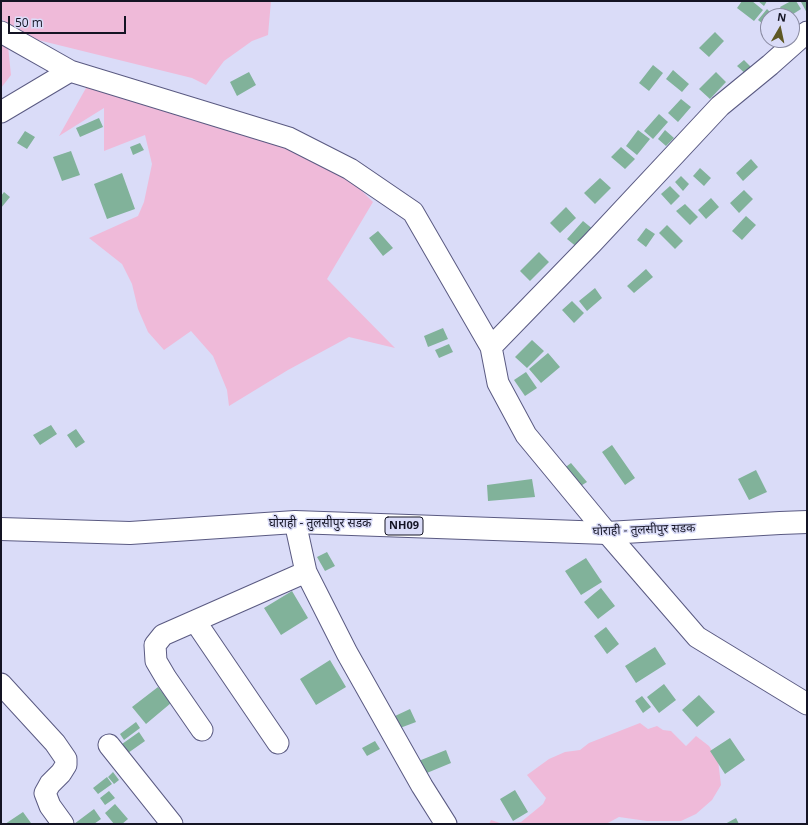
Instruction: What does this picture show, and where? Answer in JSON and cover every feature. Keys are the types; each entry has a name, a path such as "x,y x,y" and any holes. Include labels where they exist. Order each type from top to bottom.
{"main road":[{"name":"घोराही - तुलसीपुर सडक","path":"1,530 130,533 295,522 607,533 780,522 807,522"}],"street":[{"path":"1,32 70,71 289,138 350,169 412,212 491,346 498,383 526,435 607,533 697,637 807,704"},
{"path":"491,346 592,243 720,106 807,32"},
{"path":"1,112 70,71"},
{"path":"295,522 306,572 347,654 422,786 446,824"},
{"path":"202,730 166,678 156,660 155,645 163,635 306,572"},
{"path":"195,621 278,743"},
{"path":"1,684 55,743 66,759 66,766 50,784 46,793 50,806 63,824"},
{"path":"109,745 172,824"}],"shaded area":[{"path":"1,1 271,1 268,35 252,41 224,61 206,85 192,78 38,40 1,19"},
{"path":"1,41 8,46 11,75 1,88"},
{"path":"95,72 211,114 328,167 354,183 373,202 327,279 395,348 349,337 288,370 229,406 227,390 213,356 191,331 164,350 148,332 138,309 132,284 122,264 89,238 138,216 144,202 152,164 145,135 104,151 104,108 59,136"},
{"path":"640,723 648,729 657,726 663,730 671,731 686,746 696,736 709,746 718,760 721,785 712,800 696,814 681,821 647,821 619,817 606,824 503,824 521,822 543,804 546,798 527,775 549,759 565,752 580,750 589,743"},
{"path":"491,820 503,824 489,824"}],"building":[{"path":"742,1 752,1 761,8 760,14 754,21 737,8"},
{"path":"758,1 767,1 764,6"},
{"path":"791,1 796,1 801,9 781,8"},
{"path":"807,1 807,13 801,2"},
{"path":"715,32 724,41 709,57 699,48"},
{"path":"744,60 754,70 748,76 737,66"},
{"path":"653,65 663,73 649,91 639,83"},
{"path":"673,70 689,84 682,92 666,79"},
{"path":"249,72 256,85 237,96 230,82"},
{"path":"716,72 726,82 710,99 699,89"},
{"path":"681,99 691,107 678,122 668,113"},
{"path":"659,114 668,122 653,139 644,131"},
{"path":"99,118 103,127 80,137 76,128"},
{"path":"638,130 650,139 637,155 626,146"},
{"path":"665,130 674,138 666,146 658,139"},
{"path":"25,131 35,137 27,149 17,143"},
{"path":"140,143 144,150 133,155 130,147"},
{"path":"621,147 635,159 625,169 611,157"},
{"path":"71,151 80,175 62,181 53,157"},
{"path":"751,159 758,167 743,181 736,173"},
{"path":"700,168 711,178 704,186 693,176"},
{"path":"122,173 135,209 107,219 94,184"},
{"path":"681,176 689,184 683,191 675,182"},
{"path":"600,178 611,188 595,204 584,193"},
{"path":"670,186 680,196 671,205 661,194"},
{"path":"744,190 753,199 739,213 730,203"},
{"path":"4,192 10,197 1,208 1,196"},
{"path":"711,198 719,207 706,219 698,210"},
{"path":"685,204 698,217 690,225 676,211"},
{"path":"566,207 576,218 560,233 550,223"},
{"path":"746,216 756,225 742,240 732,231"},
{"path":"583,221 594,230 578,248 567,239"},
{"path":"667,225 683,241 675,249 659,233"},
{"path":"646,228 655,234 646,247 637,240"},
{"path":"378,231 393,248 383,256 369,238"},
{"path":"539,252 549,262 530,281 520,271"},
{"path":"646,269 653,277 634,293 627,286"},
{"path":"595,288 602,298 587,311 579,301"},
{"path":"572,301 584,313 574,323 562,310"},
{"path":"443,328 448,339 428,347 424,336"},
{"path":"532,340 544,351 527,368 515,357"},
{"path":"449,344 453,352 439,358 435,350"},
{"path":"548,353 560,367 541,383 529,369"},
{"path":"526,372 537,388 525,396 514,380"},
{"path":"51,425 57,434 40,445 33,435"},
{"path":"76,429 85,442 76,448 67,435"},
{"path":"612,445 635,478 625,485 602,452"},
{"path":"571,463 587,482 579,487 563,469"},
{"path":"756,470 767,492 749,500 738,479"},
{"path":"532,479 535,497 488,501 487,485"},
{"path":"327,552 335,566 325,571 317,557"},
{"path":"586,558 602,582 581,595 565,571"},
{"path":"601,588 615,606 598,619 584,602"},
{"path":"292,591 308,618 281,635 264,608"},
{"path":"606,627 619,644 607,654 594,636"},
{"path":"655,647 666,664 636,683 625,666"},
{"path":"330,660 346,687 316,705 300,679"},
{"path":"664,684 676,700 659,713 647,697"},
{"path":"158,687 171,703 146,724 132,707"},
{"path":"699,695 715,712 697,727 682,710"},
{"path":"642,696 651,707 643,713 635,701"},
{"path":"410,709 416,722 400,728 395,716"},
{"path":"136,722 140,728 124,740 120,734"},
{"path":"139,732 145,741 128,753 122,744"},
{"path":"730,738 745,760 725,774 710,751"},
{"path":"375,741 380,749 367,756 362,748"},
{"path":"446,750 451,763 422,775 416,762"},
{"path":"113,772 119,780 114,784 108,777"},
{"path":"107,777 112,784 98,794 93,788"},
{"path":"515,790 528,812 513,821 500,799"},
{"path":"109,791 115,798 105,805 100,798"},
{"path":"115,804 128,819 122,824 114,824 105,813"},
{"path":"94,809 101,819 94,824 74,824"},
{"path":"23,812 31,823 30,824 5,824"},
{"path":"736,818 739,824 725,824"}]}
